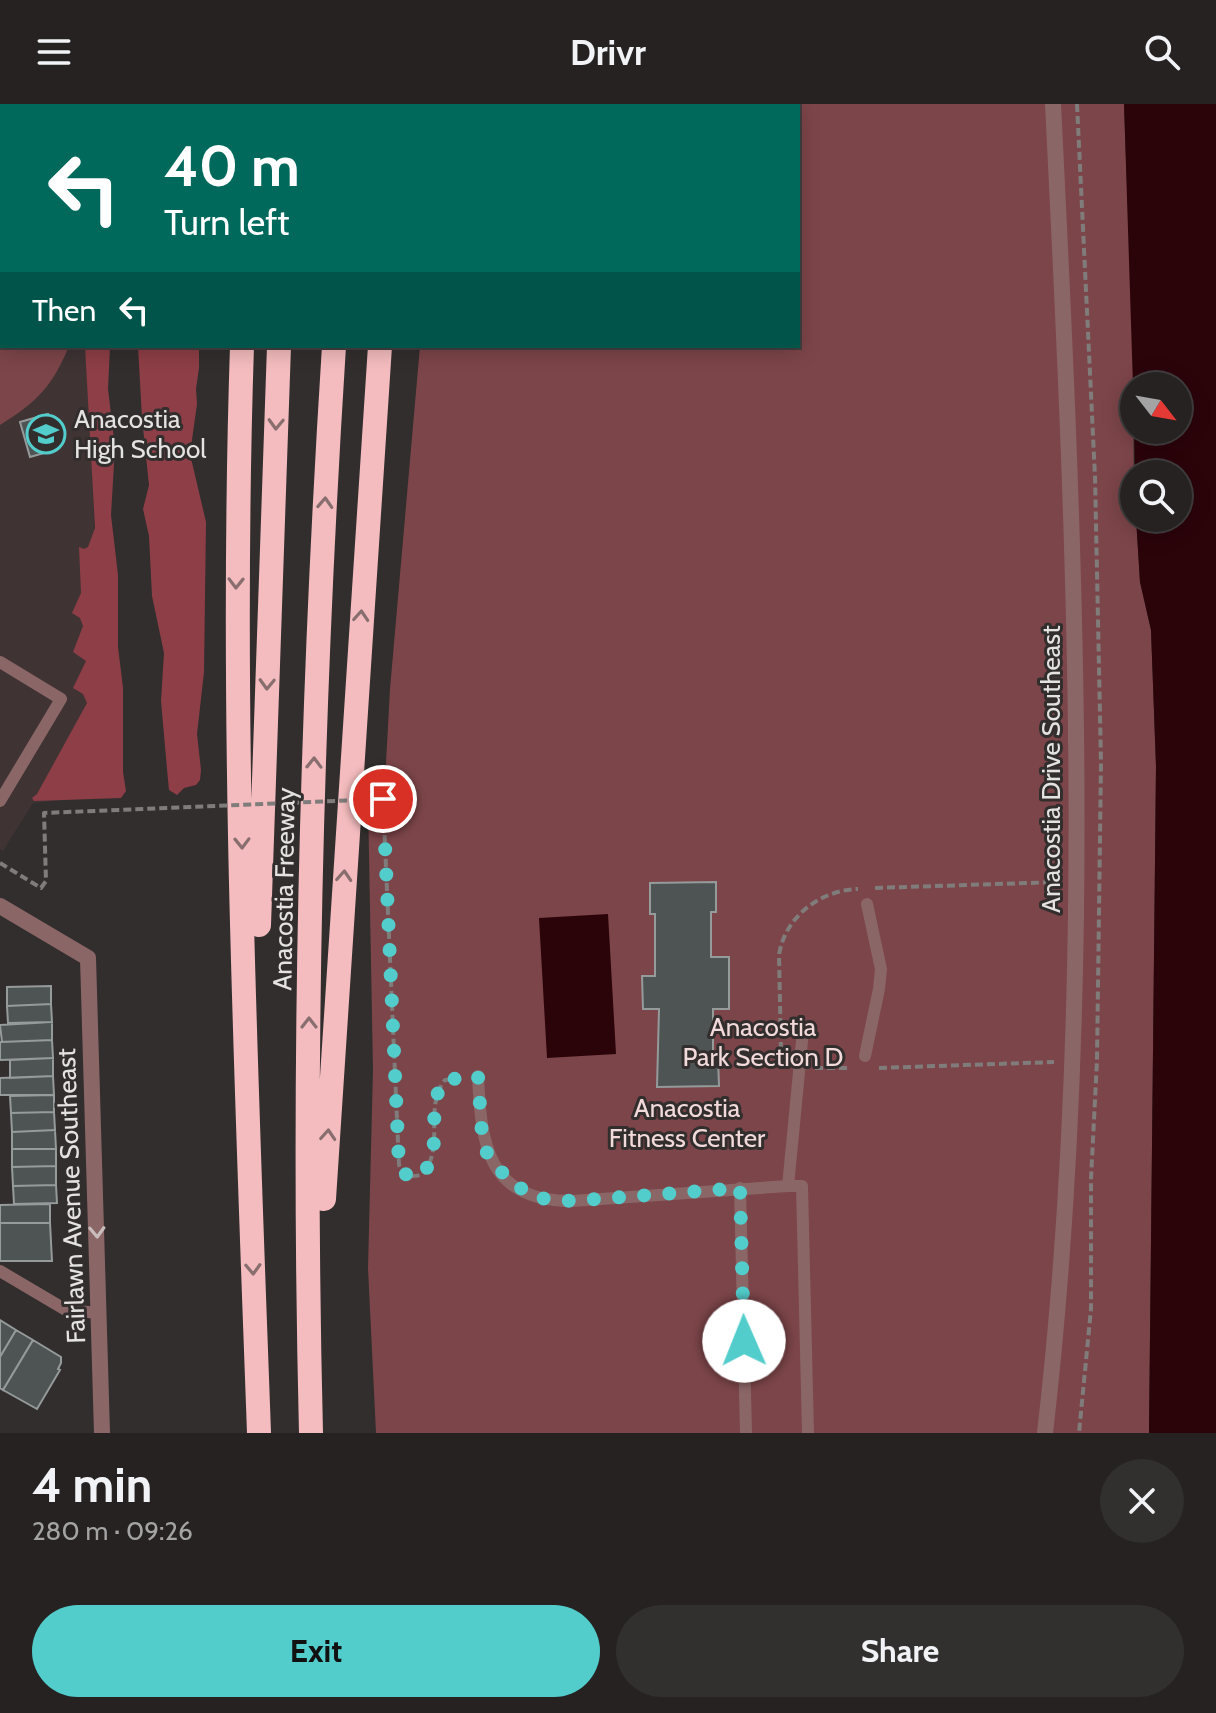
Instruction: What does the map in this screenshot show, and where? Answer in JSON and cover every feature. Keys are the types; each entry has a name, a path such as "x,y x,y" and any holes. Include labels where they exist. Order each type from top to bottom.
{"highway":[{"name":"Anacostia Freeway","path":"242,348 236,594 259,1433"},
{"path":"250,1191 279,348"},
{"name":"Anacostia Freeway","path":"311,1421 311,903 319,635 334,348"},
{"path":"311,1421 380,348"}],"street":[{"name":"Anacostia Drive Southeast","path":"1045,1433 1066,1194 1076,840 1075,597 1053,104"},
{"name":"Fairlawn Avenue Southeast","path":"0,906 88,958 102,1433"}],"lane":[{"path":"0,662 61,699 0,801"},
{"path":"866,1062 881,969 867,904"},
{"path":"788,1186 803,1031"},
{"path":"478,1076 481,1126 487,1153 509,1181 537,1198 572,1201 802,1186 808,1433"},
{"path":"740,1188 746,1433"},
{"path":"0,1271 66,1310 99,1313"}],"path":[{"path":"0,863 41,888 46,881 44,813 383,799 399,1165 403,1174 410,1177 422,1175 433,1156 435,1092 445,1080 478,1076"},
{"path":"866,1062 1035,1063"},
{"path":"820,1068 851,1068"}],"shaded area":[{"path":"1124,104 1216,104 1216,1433 1149,1433 1156,766 1151,630 1140,582 1137,532 1192,532 1192,460 1135,460 1134,444 1192,444 1192,372 1133,372"},
{"name":"Anacostia High School","path":"0,348 88,348 94,522 97,797 33,803 3,851 0,849"},
{"path":"85,348 110,348 108,389 115,447 111,515 118,575 118,647 123,688 123,772 126,791 121,798 34,801 32,798 87,703 83,694 73,688 86,661 73,652 83,626 80,618 72,613 81,593 79,547 88,547 95,528"},
{"path":"138,348 199,348 197,404 190,454 206,522 204,672 197,734 201,770 196,785 184,788 177,795 169,790 161,701 164,653 152,596 149,536 143,509 149,485"},
{"path":"608,914 616,1054 547,1058 539,918"}],"green space":[{"name":"Anacostia Park Section D","path":"800,104 1124,104 1133,372 1120,372 1120,444 1134,444 1134,460 1120,460 1120,532 1137,532 1140,582 1151,630 1156,766 1149,1433 376,1433 368,1268 373,1070 368,801 384,801 390,689 420,348 800,348"},
{"path":"0,348 68,348 42,392 0,425"}],"building":[{"path":"48,414 58,449 30,457 20,422"},
{"path":"716,882 716,912 711,912 711,957 729,957 729,1009 713,1009 713,1058 718,1058 719,1086 657,1087 659,1009 643,1009 642,976 655,976 655,914 650,914 650,883"},
{"path":"51,986 51,1004 7,1006 7,987"},
{"path":"51,1004 52,1022 8,1023 7,1006"},
{"path":"52,1022 52,1040 2,1042 0,1025"},
{"path":"52,1040 53,1058 0,1060 0,1042"},
{"path":"53,1058 53,1076 10,1078 10,1060"},
{"path":"53,1076 54,1095 0,1095 0,1078"},
{"path":"54,1095 54,1112 11,1113 10,1096"},
{"path":"54,1112 55,1130 12,1132 11,1113"},
{"path":"55,1130 56,1149 12,1149 12,1132"},
{"path":"12,1149 56,1149 56,1166 12,1167"},
{"path":"56,1166 56,1185 13,1186 12,1167"},
{"path":"56,1185 57,1203 14,1204 13,1186"},
{"path":"50,1204 50,1223 0,1223 0,1205"},
{"path":"0,1223 50,1223 52,1261 0,1261"},
{"path":"0,1320 16,1330 0,1357"},
{"path":"16,1330 33,1340 3,1390 0,1388 0,1357"},
{"path":"33,1340 61,1357 60,1370 37,1409 3,1390"}],"place":[{"name":"Anacostia High School","path":"46,434"}],"route":[{"path":"383,799 399,1165 403,1174 410,1177 422,1175 429,1167 433,1156 435,1092 445,1080 478,1076 480,1118 487,1153 509,1181 537,1198 572,1201 740,1188 744,1341"}],"park label":[{"name":"Anacostia Fitness Center","path":"687,1123"}]}
